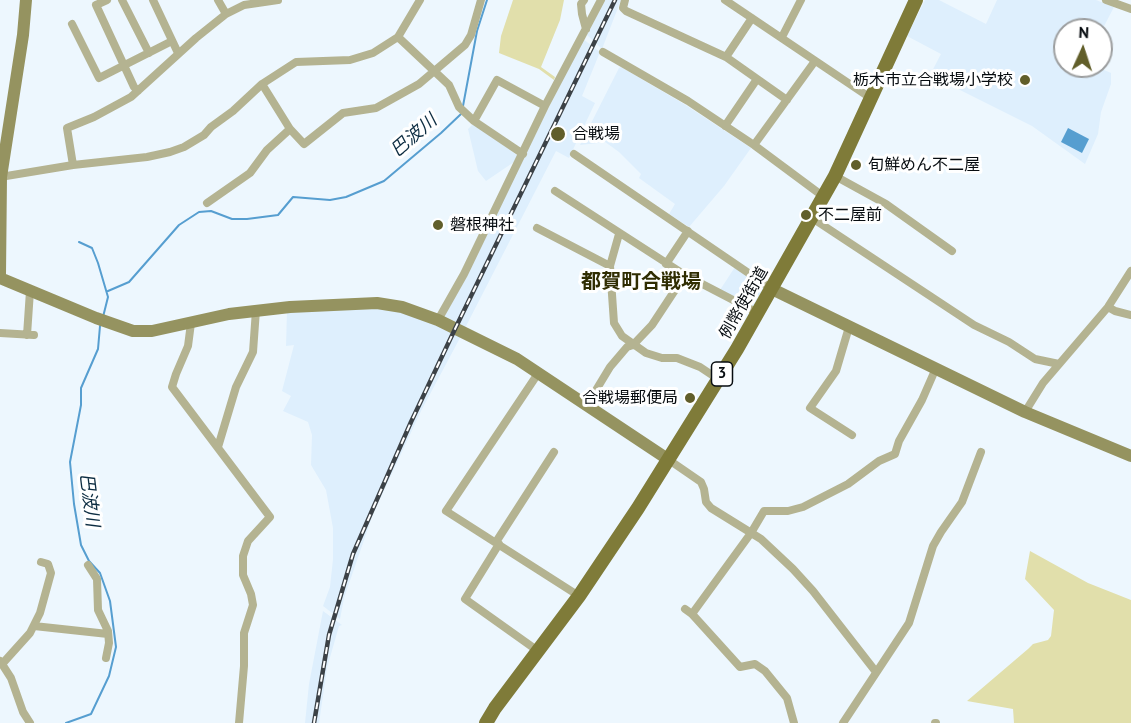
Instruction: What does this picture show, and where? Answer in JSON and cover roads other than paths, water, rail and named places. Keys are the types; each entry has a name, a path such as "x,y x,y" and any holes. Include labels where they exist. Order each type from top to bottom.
{"main road":[{"name":"例幣使街道","path":"486,723 579,596 669,460 758,313 835,176 916,0"}],"street":[{"path":"26,0 23,35 1,177 0,276 30,291 133,331 152,331 256,310 376,303 402,307 438,320 499,349 539,372 701,482 706,502 711,508 773,549 813,591 876,672"},
{"path":"107,0 96,5 134,87 138,91"},
{"path":"122,0 149,52"},
{"path":"153,0 178,53"},
{"path":"218,0 226,14"},
{"path":"73,165 67,128 115,106 138,91 178,53 226,14 244,5 278,0"},
{"path":"1,177 147,156 184,147 204,135 262,84 296,62 350,60 373,53 398,37 420,0"},
{"path":"262,84 290,129 304,144 341,115 376,108 412,89 435,71 465,45 471,35 480,0"},
{"path":"438,320 464,274 545,106 601,0"},
{"path":"625,0 623,8 626,11 726,57 787,100"},
{"path":"725,0 872,99"},
{"path":"782,37 801,0"},
{"path":"1106,0 1128,6"},
{"path":"580,1 586,29"},
{"path":"726,57 752,18"},
{"path":"72,24 99,78 172,41"},
{"path":"398,37 449,85 459,107 474,121 523,154"},
{"path":"603,52 688,101 824,197"},
{"path":"754,146 815,62"},
{"path":"725,126 757,79"},
{"path":"474,121 497,80 545,106"},
{"path":"207,203 250,173 267,150 290,129"},
{"path":"574,154 772,289 1025,412 1131,456"},
{"path":"835,176 886,204 952,251"},
{"path":"555,191 666,264 758,313"},
{"path":"812,218 974,325 1009,342 1035,359 1059,364"},
{"path":"537,228 610,266"},
{"path":"666,264 688,231"},
{"path":"620,234 610,266 614,323 622,336 646,353 677,358 718,379"},
{"path":"1025,412 1043,383 1108,307 1131,271"},
{"path":"587,405 610,367 627,347 633,345 652,326 685,275"},
{"path":"0,333 30,335 30,291"},
{"path":"1108,307 1131,315"},
{"path":"218,447 236,387 253,352 256,310"},
{"path":"191,323 188,346 172,387 270,517 248,541 243,556 243,576 253,605 244,633 244,666 239,723"},
{"path":"849,327 836,371 810,408 852,435"},
{"path":"794,723 787,698 765,671 755,664 740,667 688,612 751,533 764,511 788,511 803,507 848,484 879,461 895,454 899,441 922,400 936,368"},
{"path":"539,372 446,511 579,596"},
{"path":"538,651 465,599 554,452"},
{"path":"843,723 909,623 933,546 962,502 981,452"},
{"path":"30,723 2,662 19,647 34,626 51,580 50,567 41,562"},
{"path":"88,565 97,579 98,610 107,625 106,658"},
{"path":"34,626 108,634"}],"water":[{"path":"1068,128 1089,139 1082,153 1061,142"}],"waterway":[{"name":"巴波川","path":"463,106 477,31 487,0"},
{"name":"巴波川","path":"108,291 129,282 179,225 199,212 211,211 232,219 247,219 278,215 293,197 330,200 346,197 384,181 461,114"},
{"name":"巴波川","path":"79,242 92,248 98,263 108,297 103,317"},
{"name":"巴波川","path":"66,723 91,714 109,676 116,647 110,601 100,573 89,561 81,545 70,462 81,405 81,388 98,349 100,326"}],"railway":[{"path":"314,723 329,635 353,554 411,422 615,0"}],"place":[{"name":"栃木市立合戦場小学校","path":"1025,80"},
{"name":"合戦場","path":"558,134"},
{"name":"旬鮮めん不二屋","path":"856,165"},
{"name":"不二屋前","path":"806,215"},
{"name":"磐根神社","path":"438,225"},
{"name":"合戦場郵便局","path":"690,398"}],"district":[{"name":"都賀町合戦場","path":"641,282"}]}
